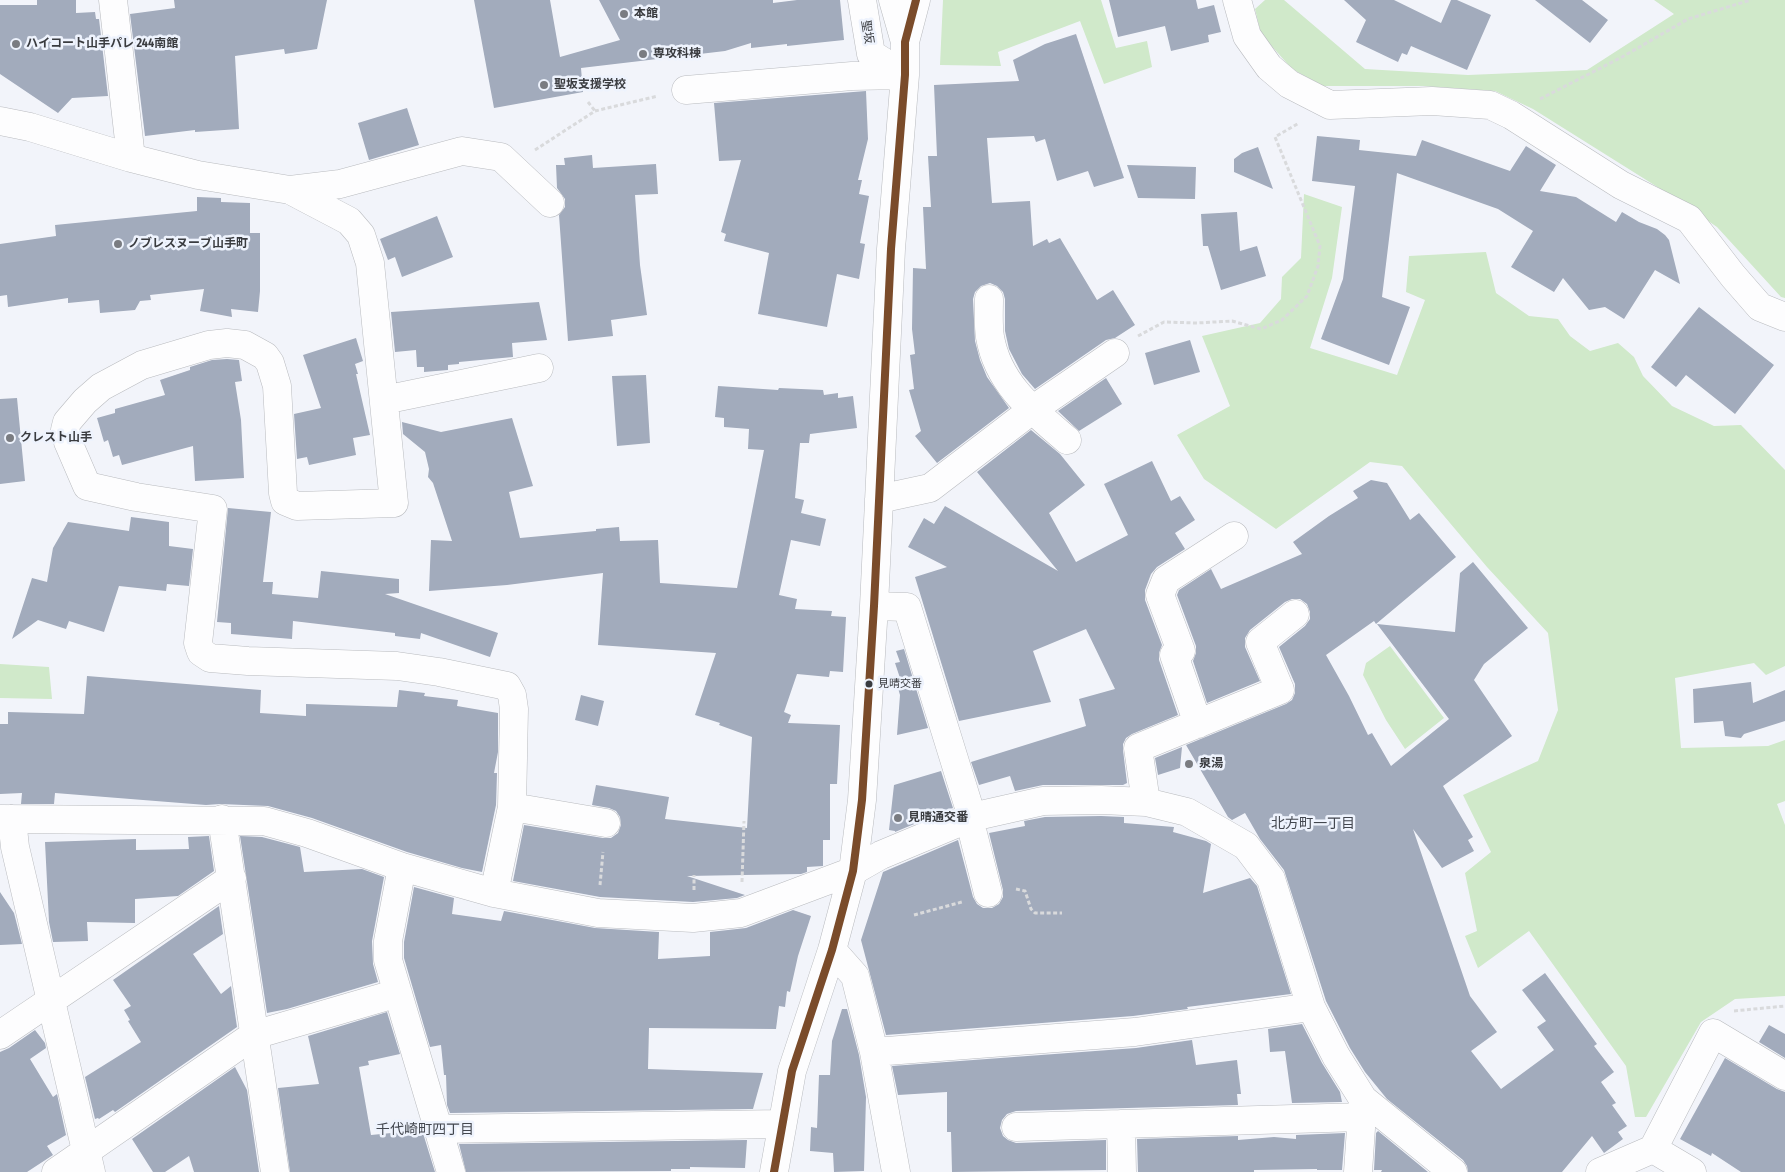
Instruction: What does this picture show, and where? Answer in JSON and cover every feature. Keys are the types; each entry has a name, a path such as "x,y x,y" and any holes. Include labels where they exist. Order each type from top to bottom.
{"street":[{"path":"113,0 131,158"},
{"name":"聖坂","path":"862,0 871,54 905,75"},
{"path":"893,0 905,42"},
{"path":"774,1172 792,1071 832,950 853,871 862,800 874,606 891,249 905,75 905,42 916,0"},
{"path":"1237,0 1247,36 1268,67 1289,84 1330,105 1432,101 1490,105 1511,115 1621,185 1689,219 1733,276 1760,307 1785,316"},
{"path":"686,90 852,76 905,75"},
{"path":"0,120 30,127 131,158 198,175 290,190 340,184 462,151 501,157 550,203"},
{"path":"290,190 349,221 361,235 370,262 394,503 297,506 286,501 283,493 277,386 270,363 265,356 245,345 227,343 209,345 142,365 101,387 85,401 67,422 68,442 87,486 136,497 213,509 198,643 202,652 210,658 397,666 439,672 506,686 512,695 514,709 512,807 494,893"},
{"path":"989,298 990,337 1008,384 1032,410 1067,440"},
{"path":"879,498 930,488 1032,410 1115,353"},
{"path":"384,400 539,368"},
{"path":"1198,724 1174,655 1181,651 1160,595 1166,580 1234,536"},
{"path":"874,606 906,608 970,817 988,893"},
{"path":"1146,802 1138,748 1280,690 1260,642 1295,614"},
{"path":"88,1162 51,1000 7,852 6,819 264,820 307,833 402,867 494,893 598,914 693,918 742,913 853,871 882,855 970,817 1043,801 1101,800 1146,802 1187,812 1246,846 1271,879 1311,1007 1362,1108 1453,1172"},
{"path":"512,807 606,823"},
{"path":"222,820 275,1172"},
{"path":"402,867 388,941 388,960 451,1172"},
{"path":"0,1035 232,878"},
{"path":"832,950 855,976 874,1052 896,1172"},
{"path":"56,1172 88,1162 254,1035 398,993"},
{"path":"874,1052 1135,1032 1311,1007"},
{"path":"1600,1172 1653,1150 1713,1033 1785,1076"},
{"path":"1016,1127 1121,1124 1362,1108"},
{"path":"1358,1172 1362,1108"},
{"path":"438,1129 782,1124"},
{"path":"1121,1124 1122,1172"},
{"path":"1653,1150 1692,1172"}],"path":[{"path":"1511,115 1622,57 1688,19 1751,0"},
{"path":"501,157 524,157 595,111 686,90"},
{"path":"588,102 595,111"},
{"path":"1115,353 1147,330 1164,322 1232,321 1261,330 1282,320 1307,296 1318,266 1320,246 1275,136 1330,105"},
{"path":"742,913 744,821"},
{"path":"598,914 606,823"}],"green space":[{"path":"943,0 1101,0 1116,48 1147,41 1152,67 1104,84 1080,21 998,52 1001,66 940,65"},
{"path":"1265,0 1284,0 1365,69 1468,75 1587,70 1674,14 1654,0 1785,0 1785,298 1781,297 1717,227 1667,193 1533,109 1495,91 1423,86 1323,86 1292,69 1261,34 1255,9"},
{"path":"1304,194 1342,207 1332,278 1310,348 1397,375 1425,300 1406,292 1409,256 1486,252 1496,293 1529,316 1558,319 1570,336 1590,351 1618,343 1634,357 1643,376 1672,406 1714,426 1741,425 1785,470 1785,666 1766,675 1754,663 1675,678 1681,748 1768,746 1785,740 1785,801 1777,804 1785,825 1785,996 1735,999 1701,1022 1646,1117 1635,1117 1626,1066 1529,931 1478,968 1465,936 1477,931 1465,873 1491,852 1463,795 1538,761 1558,710 1548,633 1487,567 1402,466 1370,462 1276,529 1204,479 1177,435 1230,406 1202,336 1260,323 1281,299 1282,277 1301,258"},
{"path":"1390,646 1444,718 1405,749 1386,720 1363,675 1366,663"},
{"path":"0,664 49,667 52,699 0,698"}],"building":[{"path":"37,0 76,0 76,13 95,12 96,19 99,19 108,96 72,98 58,113 0,74 0,5 37,5"},
{"path":"174,0 327,0 317,49 285,54 284,49 235,56 239,129 195,132 195,130 145,136 130,14 175,8"},
{"path":"474,0 550,0 560,57 620,40 599,0 773,0 773,3 797,0 840,0 844,40 751,48 751,43 725,51 581,68 583,92 494,108"},
{"path":"1109,0 1196,0 1198,9 1214,5 1221,32 1208,35 1209,42 1171,51 1165,26 1118,37"},
{"path":"1344,0 1394,0 1441,23 1451,0 1457,0 1491,15 1467,70 1411,46 1407,55 1402,53 1398,62 1356,42 1366,20"},
{"path":"1535,0 1582,0 1608,20 1590,43"},
{"path":"1076,34 1124,178 1094,187 1088,171 1057,181 1045,139 1036,142 1034,136 987,138 992,203 1030,201 1033,246 1047,239 1049,243 1060,238 1097,300 1113,290 1135,325 1115,338 1106,340 1035,389 1022,374 1009,349 1005,331 1005,299 1003,292 997,286 990,283 981,286 975,292 973,299 975,341 987,377 1009,408 937,463 915,436 921,431 909,390 914,389 910,355 915,354 912,329 913,268 926,269 923,207 931,207 928,156 937,156 934,85 1019,81 1013,60 1045,44"},
{"path":"866,91 868,139 858,180 862,180 859,194 869,196 860,243 865,244 859,279 837,274 827,327 758,314 769,253 724,241 726,234 721,232 741,160 719,161 714,103"},
{"path":"407,108 419,145 369,160 358,123"},
{"path":"1317,136 1360,140 1359,150 1416,156 1422,140 1510,171 1526,146 1556,165 1540,191 1576,197 1616,222 1622,212 1639,222 1657,229 1665,235 1669,240 1680,284 1655,270 1624,319 1605,307 1589,310 1563,278 1554,292 1511,267 1533,231 1498,209 1397,173 1382,297 1410,307 1389,365 1321,339 1343,279 1355,186 1312,181"},
{"path":"1258,147 1273,189 1234,172 1234,159 1242,153"},
{"path":"592,155 593,168 656,164 658,194 635,195 640,265 647,315 611,320 613,336 568,341 559,215 565,207 565,199 557,188 556,165 565,165 564,158"},
{"path":"1127,165 1196,167 1195,199 1138,198"},
{"path":"197,197 221,198 221,202 250,203 250,233 260,233 258,312 231,309 232,317 200,311 204,289 150,295 151,300 140,301 135,310 100,313 99,300 68,303 68,298 8,307 7,295 0,296 0,244 56,236 55,225 197,211"},
{"path":"1237,212 1240,251 1257,246 1266,276 1221,290 1208,246 1203,246 1201,214"},
{"path":"437,216 453,257 402,277 395,257 388,260 380,239"},
{"path":"539,302 547,340 512,343 513,357 459,362 459,364 448,365 448,370 424,372 424,367 417,367 416,350 395,352 391,312"},
{"path":"1699,307 1774,365 1735,414 1686,375 1676,387 1651,367"},
{"path":"356,338 363,361 355,364 358,374 356,374 370,435 353,438 356,455 309,465 307,457 297,459 294,414 321,408 303,355"},
{"path":"1190,340 1200,372 1154,385 1145,353"},
{"path":"212,360 239,360 242,381 235,382 241,420 244,478 195,481 193,446 122,465 119,455 113,457 108,440 104,442 97,418 115,413 115,409 165,395 160,380"},
{"path":"646,375 650,443 617,446 612,376"},
{"path":"1106,378 1122,404 1079,431 1058,411"},
{"path":"718,386 778,390 779,388 823,390 824,395 838,393 838,398 853,396 857,428 810,434 809,443 800,443 795,498 804,500 801,513 826,519 820,546 791,540 779,595 797,599 795,609 832,611 831,616 846,617 843,672 830,671 829,677 797,674 784,712 791,715 788,723 840,725 837,784 830,784 830,840 823,840 823,866 807,867 807,872 801,874 687,876 745,895 737,898 693,902 600,897 513,881 524,825 603,838 611,838 618,833 621,825 620,817 616,811 592,805 596,785 669,797 665,819 747,828 752,737 719,725 720,723 695,715 716,653 598,645 603,573 507,585 429,591 431,540 452,541 433,483 428,477 429,469 425,452 403,434 402,422 441,432 512,418 533,486 509,492 520,538 619,527 620,541 658,540 660,583 737,588 764,450 748,449 749,429 724,427 724,418 715,417"},
{"name":"クレスト山手","path":"17,398 25,481 0,484 0,399"},
{"path":"1031,430 1060,454 1085,485 1049,513 1076,562 1128,535 1104,484 1152,461 1171,501 1180,496 1195,520 1175,533 1185,549 1157,567 1151,574 1145,590 1145,600 1162,645 1159,660 1178,715 1126,738 1123,750 1127,783 1123,785 1043,785 1015,791 1010,776 979,785 971,762 1086,726 1079,699 1115,689 1086,629 1033,651 1051,702 959,721 915,577 947,567 908,547 924,518 934,524 945,506 1058,571 977,472"},
{"path":"1371,480 1387,483 1410,520 1419,513 1456,557 1376,624 1374,621 1326,655 1368,735 1372,733 1391,766 1449,719 1377,624 1455,632 1460,573 1473,562 1528,628 1484,664 1474,680 1512,736 1443,786 1473,837 1468,840 1474,851 1442,868 1413,829 1470,996 1497,1032 1471,1051 1501,1089 1554,1050 1537,1027 1546,1021 1522,990 1545,973 1597,1044 1594,1046 1614,1072 1601,1082 1616,1103 1612,1105 1627,1126 1618,1132 1623,1139 1604,1153 1592,1136 1562,1172 1468,1172 1463,1160 1387,1099 1365,1072 1350,1048 1326,1001 1284,870 1260,839 1245,813 1232,820 1228,817 1186,745 1292,700 1295,693 1295,684 1279,647 1305,626 1310,619 1310,612 1307,604 1300,599 1292,599 1285,602 1250,630 1245,638 1245,647 1260,681 1207,703 1193,661 1196,646 1177,595 1179,590 1211,569 1221,589 1302,554 1293,542 1358,498 1353,491"},
{"path":"228,508 271,512 263,582 273,582 272,594 318,598 321,571 399,579 399,593 385,594 498,633 490,657 421,633 420,639 395,636 395,633 293,621 292,639 231,634 231,623 217,622"},
{"path":"131,517 169,522 169,546 193,549 189,586 167,584 166,591 119,586 104,632 69,621 66,629 38,620 12,639 32,578 47,582 53,548 68,522 129,531"},
{"path":"904,649 928,728 897,735 900,695 897,685 902,684 895,663 900,662 896,651"},
{"path":"87,676 261,690 260,713 306,716 306,704 397,707 399,690 425,693 424,696 458,700 457,706 498,713 498,752 494,773 497,773 496,805 482,872 407,852 312,818 268,806 206,805 55,793 54,804 21,804 22,793 0,794 0,724 8,724 8,712 84,714"},
{"path":"1751,682 1753,703 1785,690 1785,721 1744,734 1741,738 1725,736 1723,721 1694,723 1693,689"},
{"path":"581,695 604,701 598,726 575,720"},
{"path":"1182,747 1180,768 1158,775 1155,758"},
{"path":"941,771 953,808 895,832 889,830 894,785"},
{"path":"1045,817 1124,817 1124,823 1174,827 1173,832 1211,844 1203,893 1250,878 1257,886 1291,994 1133,1016 886,1035 861,940 883,872 958,840 973,897 977,904 983,908 992,908 999,904 1003,897 1003,890 989,833 1025,826 1024,821"},
{"path":"209,836 214,871 178,896 135,899 135,923 87,922 88,941 53,942 49,922 45,842 136,839 136,850 189,849 188,837"},
{"path":"240,836 262,837 300,847 304,872 362,869 384,877 372,941 373,964 378,982 287,1009 267,1013"},
{"path":"414,887 454,898 452,914 501,921 504,911 595,928 659,932 658,959 710,956 710,932 746,928 793,910 811,916 798,956 790,992 787,991 785,1007 779,1006 776,1029 649,1028 648,1069 763,1073 753,1109 450,1113 447,1105 446,1075 444,1075 441,1045 430,1047 404,958 404,942"},
{"path":"0,892 14,913 22,944 0,945"},
{"path":"219,906 223,934 193,954 221,994 231,986 237,1027 115,1112 113,1110 99,1119 95,1119 85,1077 141,1042 128,1021 130,1020 124,1010 131,1006 113,980"},
{"path":"842,1009 847,1009 859,1055 866,1097 864,1171 834,1172 833,1153 810,1151 811,1127 817,1128 819,1075 830,1075 832,1041"},
{"path":"387,1012 400,1054 368,1061 369,1065 359,1067 371,1135 422,1130 435,1172 290,1172 278,1088 319,1084 308,1036"},
{"path":"1302,1024 1322,1063 1340,1092 1342,1102 1292,1103 1285,1051 1270,1052 1268,1029"},
{"path":"1769,1025 1785,1034 1785,1058 1759,1042"},
{"path":"35,1030 45,1043 46,1048 30,1059 53,1097 57,1094 66,1135 47,1146 53,1155 27,1172 0,1172 0,1052"},
{"path":"1192,1040 1196,1065 1237,1060 1241,1094 1237,1094 1238,1105 1016,1111 1007,1114 1002,1120 1000,1128 1003,1136 1016,1143 1106,1140 1106,1170 952,1172 951,1132 947,1132 947,1092 898,1095 892,1066 1136,1048"},
{"path":"1725,1058 1785,1092 1785,1172 1741,1172 1712,1153 1711,1156 1680,1139"},
{"path":"235,1067 247,1090 259,1172 194,1172 189,1156 165,1172 153,1172 132,1139"},
{"path":"1378,1131 1428,1172 1381,1172 1382,1170 1374,1170 1376,1133"},
{"path":"1345,1133 1342,1170 1138,1172 1137,1139 1238,1136 1238,1140 1274,1137 1296,1139 1296,1135"},
{"path":"747,1140 745,1168 690,1167 690,1169 671,1169 671,1171 466,1172 459,1144"}],"transit line":[{"path":"774,1172 792,1071 832,950 853,871 862,800 874,606 891,249 905,75 905,42 916,0"}],"place":[{"name":"本館","path":"624,14"},
{"name":"ハイコート山手パレ 244南館","path":"16,44"},
{"name":"専攻科棟","path":"643,54"},
{"name":"聖坂支援学校","path":"544,85"},
{"name":"ノブレスヌーブ山手町","path":"118,244"},
{"name":"クレスト山手","path":"10,438"},
{"name":"見晴交番","path":"869,684"},
{"name":"泉湯","path":"1189,764"},
{"name":"見晴通交番","path":"898,818"}],"district":[{"name":"北方町一丁目","path":"1313,824"},
{"name":"千代崎町四丁目","path":"425,1130"}]}
